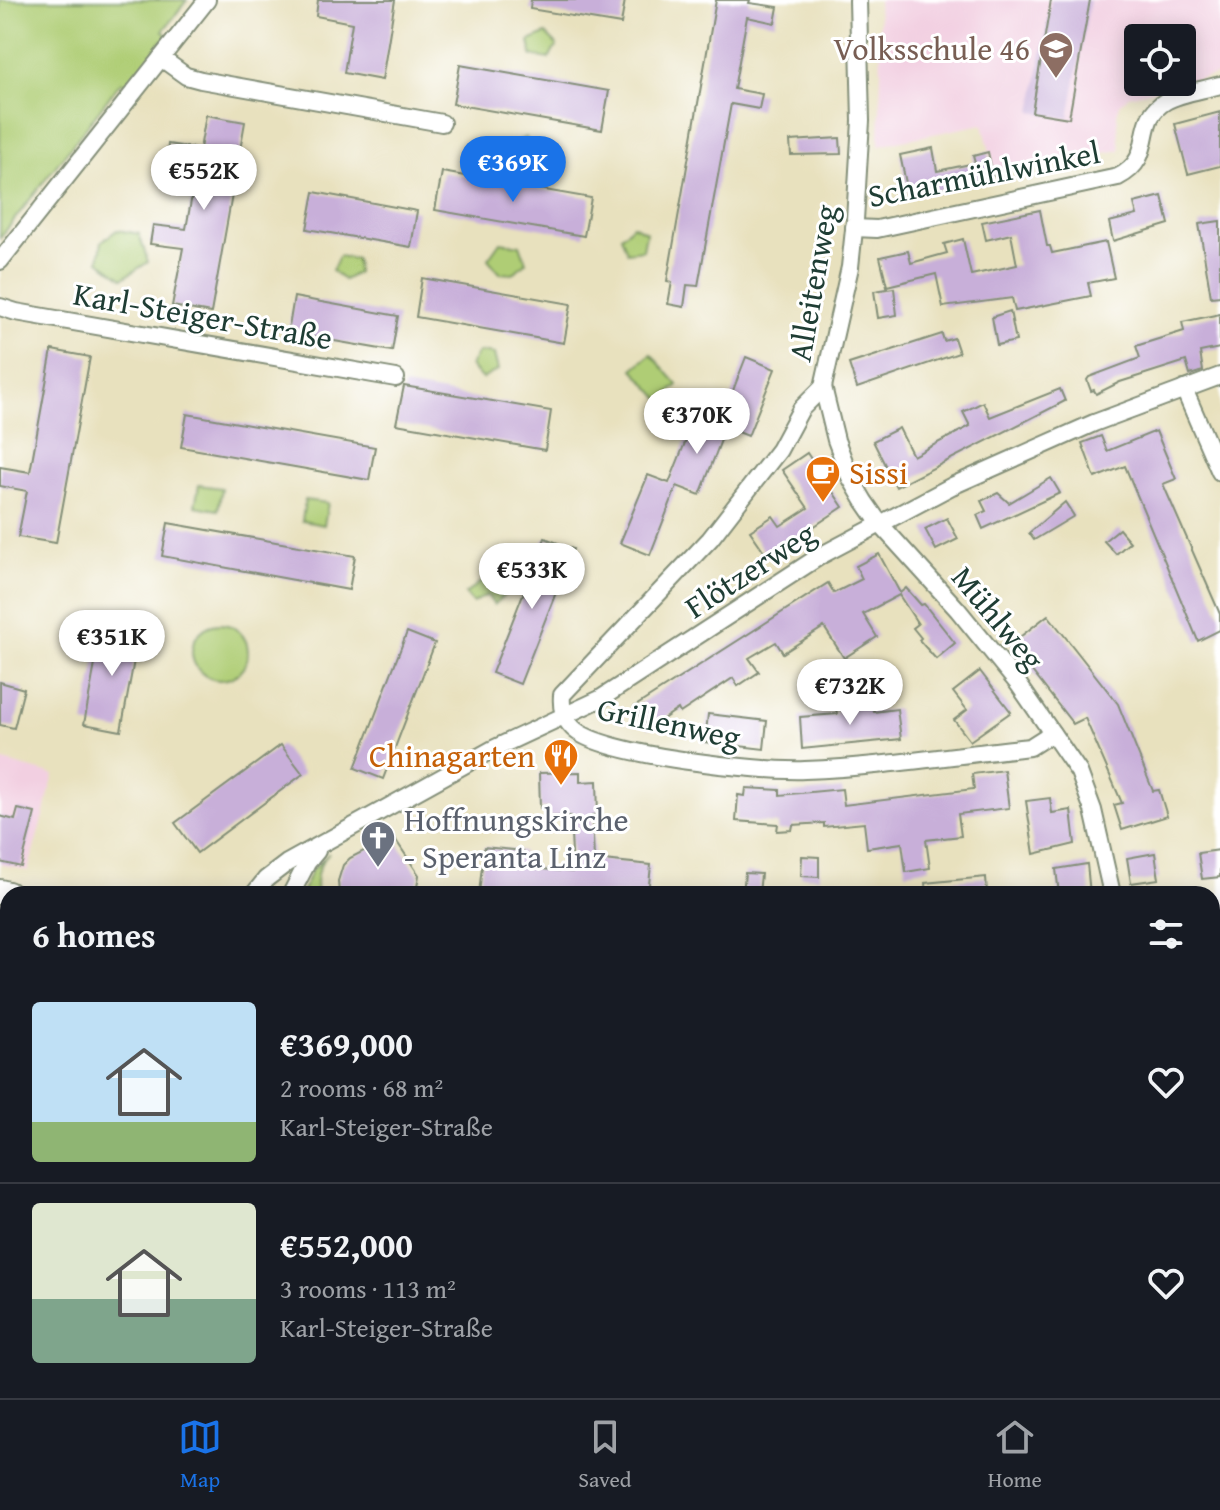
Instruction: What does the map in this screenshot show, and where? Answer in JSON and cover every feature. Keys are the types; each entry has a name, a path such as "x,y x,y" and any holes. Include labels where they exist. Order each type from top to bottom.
{"street":[{"path":"0,261 207,0"},
{"name":"Alleitenweg","path":"565,717 561,708 562,695 710,539 779,450 801,409 823,387 845,291 854,228 861,121 858,0"},
{"path":"161,58 186,76 201,80 442,123"},
{"name":"Scharmühlwinkel","path":"854,228 877,229 1118,177 1132,170 1141,158 1147,123 1154,111 1167,100 1220,85"},
{"name":"Karl-Steiger-Straße","path":"0,307 396,378"},
{"name":"Flötzerweg","path":"260,886 287,863 493,749 600,699 820,556 880,524 989,469 1094,423 1220,376"},
{"name":"Mühlweg","path":"823,387 836,440 850,477 880,524 958,610 1019,685 1079,772 1093,810 1110,886"},
{"path":"1184,389 1220,472"},
{"name":"Grillenweg","path":"565,717 574,730 627,750 735,767 790,771 1030,747 1052,733"},
{"name":"Flötzerweg","path":"295,886 307,863 325,843"}],"shaded area":[{"path":"878,0 1220,0 1220,74 1196,80 1196,24 1124,24 1124,96 1129,96 1120,104 1117,114 1120,150 995,173 983,124 879,145 881,72"},
{"path":"0,760 54,775 28,871 0,864"}],"green space":[{"path":"0,0 187,0 163,31 167,35 127,86 121,82 0,238"},
{"path":"546,34 557,45 549,59 532,56 529,41"},
{"path":"525,137 537,150 531,165 511,162 510,146"},
{"path":"633,225 646,232 643,250 627,252 621,236"},
{"path":"117,230 139,234 148,262 123,278 99,261 102,241"},
{"path":"500,242 520,245 526,262 513,274 500,273 488,259"},
{"path":"339,256 356,259 357,273 344,280 332,271"},
{"path":"478,352 494,354 498,370 482,379 470,366"},
{"path":"651,354 678,385 661,400 633,369"},
{"path":"199,485 222,488 218,510 195,506"},
{"path":"305,500 328,503 324,525 302,521"},
{"path":"493,573 500,581 505,579 513,587 494,605 487,595 473,603 465,594"},
{"path":"220,624 240,632 248,652 240,672 220,680 200,672 192,652 200,632"},
{"path":"329,853 318,872 316,886 305,886 311,871"}],"building":[{"path":"318,0 395,0 382,80 344,73 352,23 316,16"},
{"path":"531,0 625,0 621,24 530,9"},
{"path":"716,0 750,0 749,3 778,7 775,23 747,17 734,89 762,94 759,109 731,104 698,286 687,285 684,307 668,304 672,282 667,281"},
{"name":"Volksschule 46","path":"1051,0 1090,0 1069,118 1032,112"},
{"path":"460,65 609,91 602,130 453,104"},
{"path":"1220,112 1220,166 1188,174 1175,124"},
{"path":"206,115 245,122 211,313 172,306 183,248 150,244 153,225 186,229 197,167 166,163 168,144 200,149"},
{"path":"840,138 841,154 791,155 790,141"},
{"path":"933,148 937,171 975,163 973,156 988,152 993,176 909,197 900,155"},
{"path":"442,172 591,198 584,236 435,210"},
{"path":"314,192 417,211 411,247 307,229"},
{"path":"1162,196 1169,224 1113,241 1109,222 1137,215 1134,203"},
{"path":"1040,210 1047,246 1050,246 1052,253 1106,242 1114,278 1088,283 1091,296 1015,311 1012,298 943,307 936,274 887,286 880,257 908,251 911,263 947,253 944,244 963,239 971,275 1017,265 1011,234 986,240 982,222"},
{"path":"1220,221 1220,296 1211,297 1199,224"},
{"path":"422,278 571,304 564,343 416,317"},
{"path":"894,288 897,315 878,318 874,291"},
{"path":"294,297 398,316 392,351 288,333"},
{"path":"1010,311 1016,341 997,345 992,317"},
{"path":"1220,314 1220,348 1200,352 1203,371 1190,375 1186,361 1120,382 1096,394 1094,390 1091,391 1087,380 1089,377 1140,358 1136,346 1184,331 1182,322"},
{"path":"942,334 944,341 954,338 959,353 857,388 849,364"},
{"path":"52,350 90,357 56,543 18,537 27,491 0,486 0,467 30,472"},
{"path":"746,357 775,369 748,436 726,427 700,495 677,486 650,555 620,543 648,475 669,483 696,415 720,424"},
{"path":"404,386 551,411 545,450 396,424"},
{"path":"1060,389 1065,401 896,487 873,441 899,428 913,456 970,426 963,412 983,402 990,417"},
{"path":"187,414 375,447 369,480 181,447"},
{"path":"1156,431 1176,479 1163,484 1220,614 1220,630 1198,641 1125,466 1095,478 1082,443 1101,436 1107,451"},
{"path":"807,453 843,507 768,557 750,531 773,516 780,526 808,508 782,470"},
{"path":"1051,478 1060,493 983,529 977,515 986,511 981,501 998,493 1009,503"},
{"path":"1065,502 1074,516 1034,540 1029,533"},
{"path":"947,518 958,539 936,550 925,529"},
{"path":"168,523 355,556 349,590 162,556"},
{"path":"1119,529 1130,542 1116,554 1104,541"},
{"path":"545,538 573,549 520,684 492,673"},
{"path":"879,554 900,593 906,588 921,605 924,604 955,643 936,659 919,640 921,638 913,628 918,624 899,595 863,614 877,637 844,658 824,627 783,653 776,642 749,658 759,672 738,686 733,678 680,713 678,709 648,729 634,707 828,583 834,593 862,579 856,566"},
{"path":"1048,615 1118,704 1153,791 1159,790 1167,816 1122,830 1114,805 1122,803 1085,718 1073,724 1011,644"},
{"path":"102,626 139,633 121,731 84,724"},
{"path":"407,632 435,643 383,779 355,768"},
{"path":"980,671 1011,712 970,741 954,720 967,710 953,692"},
{"path":"0,682 24,689 14,728 0,725"},
{"path":"873,704 874,712 897,709 901,739 802,749 800,717 837,714 836,709"},
{"path":"708,714 767,721 764,749 705,742"},
{"path":"281,745 303,774 197,853 175,823"},
{"path":"1004,770 1009,808 958,814 961,836 926,840 930,868 906,872 902,843 867,848 864,823 824,827 824,823 793,825 792,830 777,831 778,824 736,821 738,795 745,796 746,788 780,790 780,795 842,789 844,805 974,789 972,774"},
{"path":"580,772 580,782 597,781 598,815 592,815 594,859 651,865 649,886 480,886 484,847 523,851 521,867 573,872 570,816 548,817 548,808 540,808 539,773"},
{"path":"1050,798 1052,813 1071,810 1075,844 1034,854 1026,801"},
{"path":"18,809 35,813 21,867 0,862 0,816 15,820"},
{"name":"Hoffnungskirche - Speranta Linz","path":"393,836 419,875 417,886 338,886 343,865 350,858"},
{"path":"1220,850 1220,877 1202,879 1198,853"},
{"path":"1155,853 1159,879 1131,883 1127,858"},
{"path":"802,856 819,857 819,877 801,876"},
{"path":"1087,864 1089,886 1058,886 1056,869"},
{"path":"745,873 761,874 760,886 744,886"},
{"path":"986,877 987,886 925,886 925,883"}],"place":[{"name":"Volksschule 46","path":"1056,80"},
{"name":"Sissi","path":"823,504"},
{"name":"Chinagarten","path":"561,787"},
{"name":"Hoffnungskirche - Speranta Linz","path":"378,869"}]}
